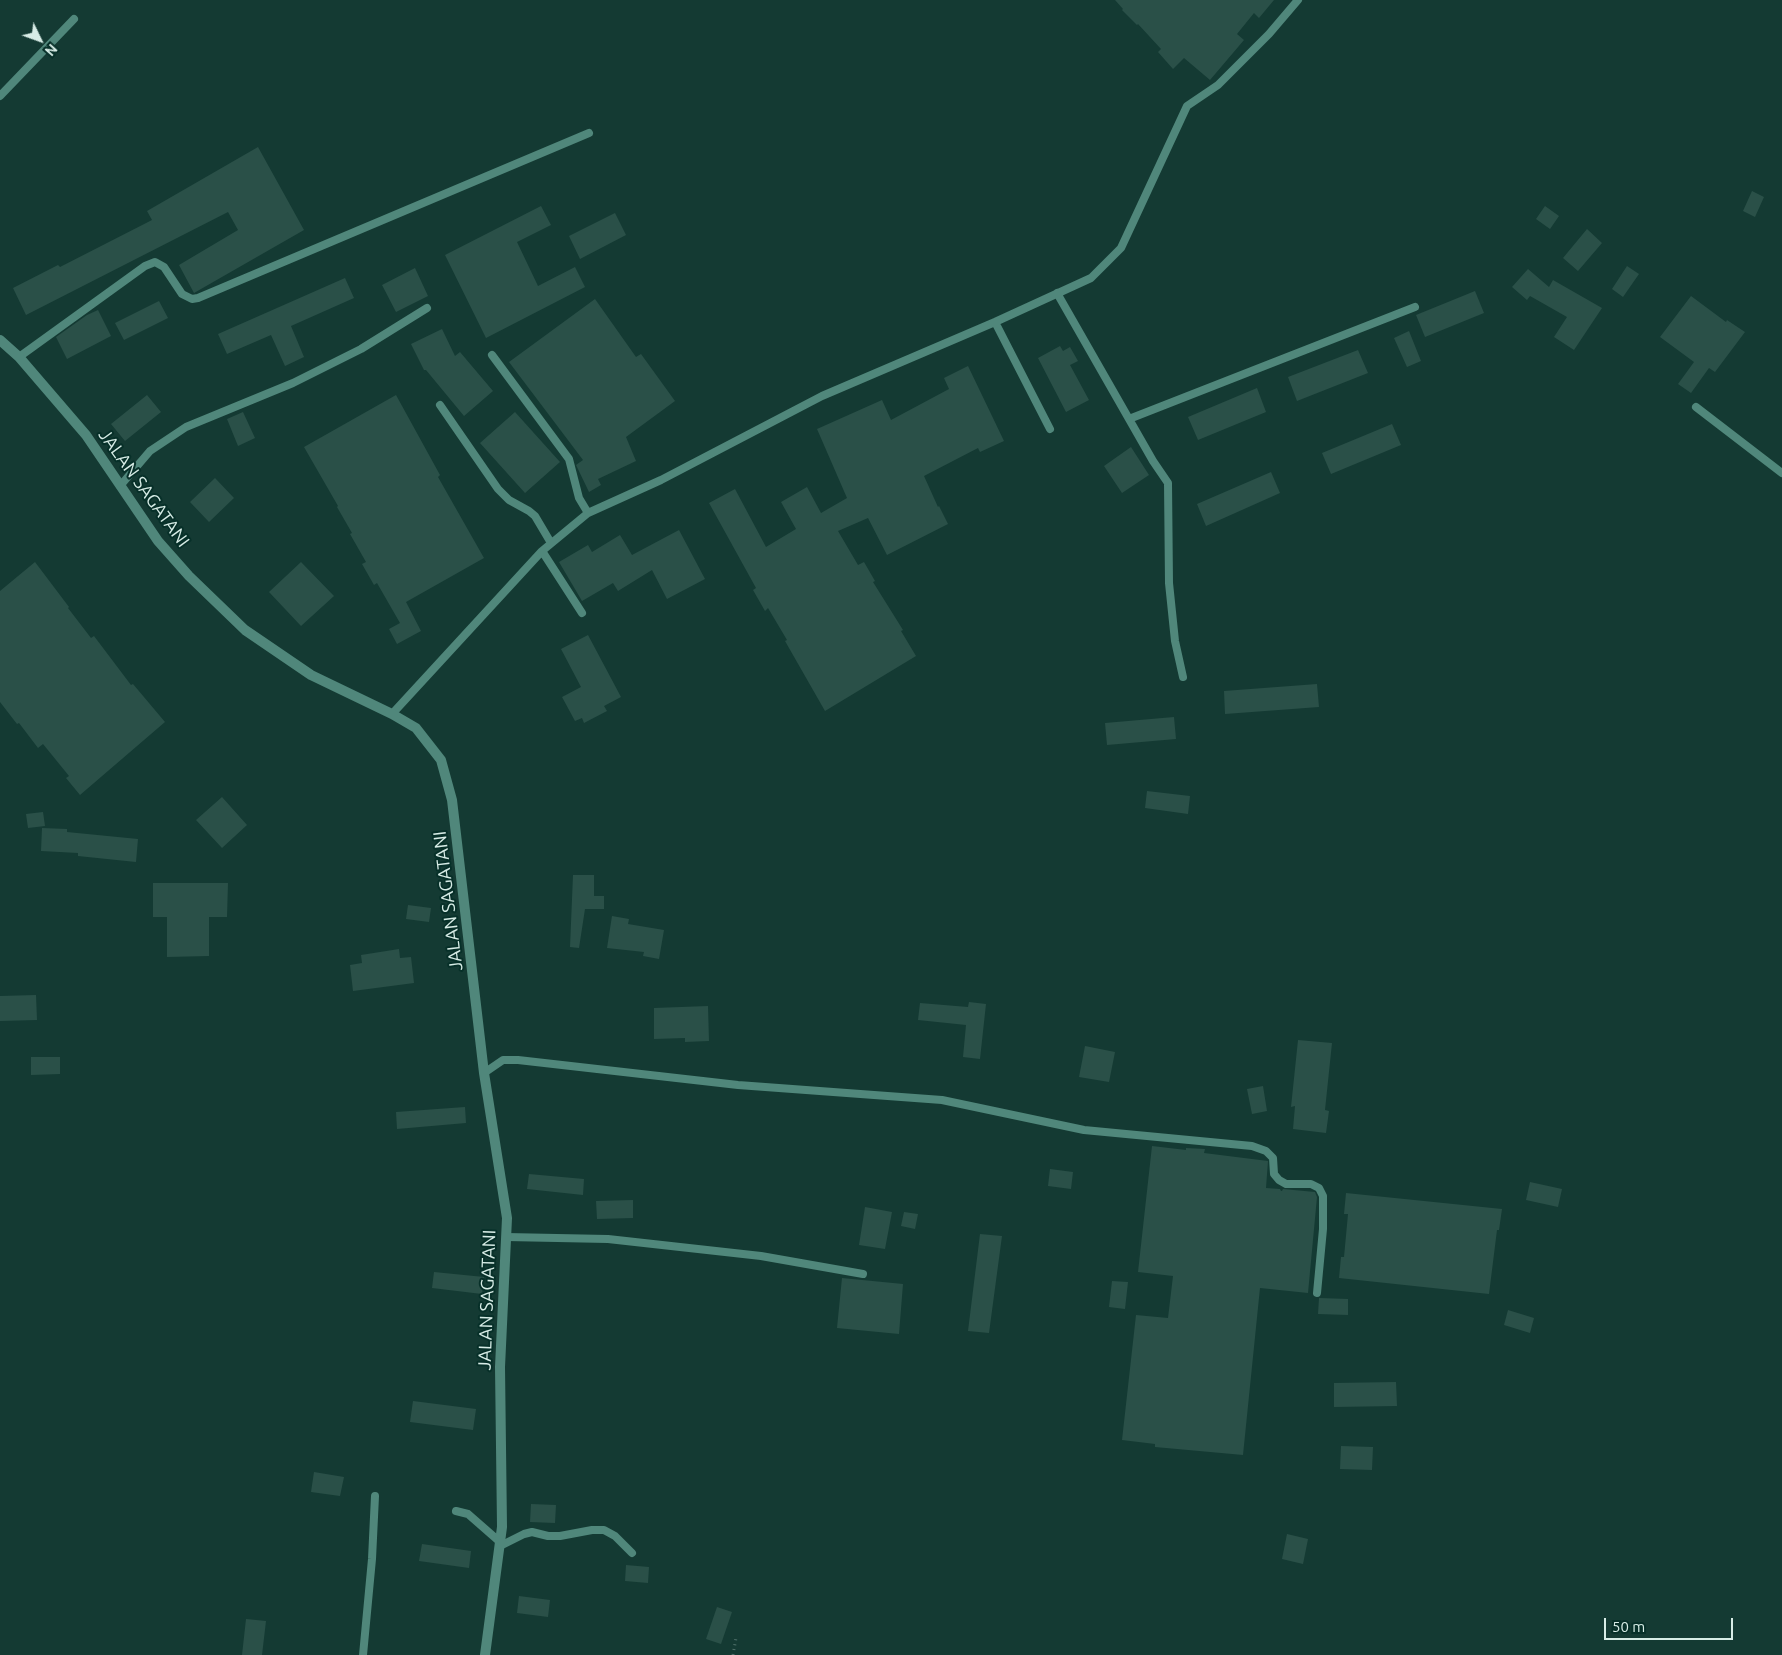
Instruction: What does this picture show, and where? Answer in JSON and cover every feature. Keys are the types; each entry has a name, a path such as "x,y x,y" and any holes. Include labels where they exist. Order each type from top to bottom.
{"street":[{"name":"JALAN SAGATANI","path":"0,340 19,357 86,435 158,541 189,576 245,630 311,675 392,714 416,728 441,760 450,792 484,1073 507,1218 500,1367 502,1527 485,1655"}],"lane":[{"path":"392,714 542,551 588,512 661,480 822,396 995,322 1091,278 1121,248 1187,106 1218,85 1269,34 1298,0"},
{"path":"0,96 74,19"},
{"path":"19,357 145,266 155,262 164,268 182,294 192,299 198,298 589,133"},
{"path":"1057,293 1153,461 1168,483 1169,583 1175,641 1183,677"},
{"path":"1129,419 1415,307"},
{"path":"120,486 150,451 186,427 293,383 361,349 427,308"},
{"path":"995,322 1050,430"},
{"path":"492,355 569,459 578,498 588,512"},
{"path":"440,405 498,490 509,500 529,510 535,516 551,543"},
{"path":"1696,408 1782,473"},
{"path":"542,551 582,613"},
{"path":"484,1073 503,1060 518,1060 738,1085 942,1100 1084,1130 1252,1146 1266,1151 1273,1158 1274,1174 1279,1180 1286,1184 1311,1184 1319,1188 1323,1196 1323,1229 1317,1293"},
{"path":"506,1237 608,1239 761,1256 863,1274"},
{"path":"363,1655 372,1559 375,1496"},
{"path":"456,1511 468,1514 500,1544 532,1532 548,1536 560,1536 592,1530 604,1530 616,1536 632,1553"}],"path":[{"path":"733,1655 736,1638"}],"building":[{"path":"1115,0 1274,0 1259,18 1254,13 1237,34 1244,40 1210,80 1184,58 1173,69 1158,52 1161,49 1122,10"},
{"path":"258,147 304,230 194,293 179,265 238,230 228,212 26,315 13,288 58,265 60,267 152,220 147,211"},
{"path":"1752,191 1764,197 1755,217 1743,211"},
{"path":"541,206 551,225 517,242 538,286 575,267 585,287 486,338 445,255"},
{"path":"1545,206 1559,216 1550,229 1536,219"},
{"path":"615,213 626,235 580,259 569,236"},
{"path":"1587,229 1602,243 1578,271 1563,258"},
{"path":"1627,266 1639,274 1623,297 1612,289"},
{"path":"415,268 428,296 396,312 382,285"},
{"path":"1528,269 1549,287 1553,280 1602,308 1574,350 1554,337 1567,317 1530,296 1527,300 1512,287"},
{"path":"345,278 354,298 291,326 304,357 285,366 271,335 227,354 218,334"},
{"path":"1475,291 1484,313 1425,337 1416,315"},
{"path":"1691,296 1726,322 1727,320 1745,332 1715,372 1709,368 1691,393 1678,384 1694,362 1660,337"},
{"path":"595,299 636,357 641,354 675,401 626,437 636,461 598,479 601,485 589,492 576,465 583,460 509,362"},
{"path":"159,301 168,318 124,340 115,323"},
{"path":"98,310 111,336 67,359 56,337 87,315"},
{"path":"442,329 455,356 460,352 493,391 464,416 426,370 424,370 411,344"},
{"path":"1409,331 1421,361 1407,367 1394,338"},
{"path":"1060,346 1063,351 1070,347 1078,361 1070,365 1089,400 1066,412 1038,358"},
{"path":"1358,350 1368,373 1297,401 1288,377"},
{"path":"968,366 1004,441 980,452 978,448 924,476 948,524 887,555 868,518 838,531 858,565 864,562 875,581 873,582 903,630 901,631 916,656 825,711 768,608 765,611 753,590 756,588 709,503 735,489 766,547 796,529 781,502 807,487 821,513 847,498 817,429 882,400 891,420 949,389 944,378"},
{"path":"1257,388 1266,412 1198,440 1188,417"},
{"path":"147,395 161,412 125,441 111,424"},
{"path":"396,395 440,475 438,477 484,558 406,602 421,631 397,644 389,629 400,623 377,583 374,585 362,564 366,562 350,534 352,533 304,447"},
{"path":"243,412 255,438 238,446 227,419"},
{"path":"515,412 560,462 525,493 480,443"},
{"path":"1392,424 1401,445 1331,474 1322,453"},
{"path":"1131,447 1149,475 1122,493 1104,466"},
{"path":"1271,472 1280,493 1206,526 1197,504"},
{"path":"215,478 234,498 209,522 190,502"},
{"path":"679,530 705,579 667,599 652,570 618,591 613,583 582,601 559,562 588,545 592,552 620,535 632,555"},
{"path":"35,562 91,638 94,636 131,685 133,684 165,722 80,795 66,778 69,776 43,744 38,748 0,702 0,591"},
{"path":"301,562 334,596 301,626 269,592"},
{"path":"588,635 621,697 604,706 607,711 584,723 582,718 575,721 562,697 581,687 561,649"},
{"path":"1317,684 1319,707 1225,714 1224,691"},
{"path":"1174,717 1176,739 1107,745 1105,723"},
{"path":"1147,791 1190,796 1188,814 1145,808"},
{"path":"222,797 247,825 222,848 196,820"},
{"path":"43,812 45,826 28,828 26,814"},
{"path":"42,828 67,829 67,832 138,839 136,862 78,856 78,853 41,851"},
{"path":"573,875 594,875 594,896 604,896 604,909 585,909 579,948 570,947"},
{"path":"153,883 228,883 227,917 209,917 209,956 167,957 167,917 153,917"},
{"path":"408,905 431,908 429,922 406,919"},
{"path":"612,916 629,919 628,924 664,930 659,959 643,956 644,952 607,948"},
{"path":"399,949 400,958 411,957 414,983 353,991 350,965 362,963 361,955"},
{"path":"36,995 37,1020 0,1021 0,996"},
{"path":"969,1002 986,1004 980,1059 963,1057 966,1025 918,1020 920,1003 968,1007"},
{"path":"708,1006 709,1041 685,1042 685,1038 654,1039 654,1008"},
{"path":"1298,1040 1332,1043 1325,1110 1329,1111 1326,1133 1293,1129 1295,1106 1291,1107"},
{"path":"1085,1046 1115,1052 1109,1082 1079,1077"},
{"path":"31,1057 60,1057 60,1074 31,1075"},
{"path":"1263,1086 1267,1111 1252,1114 1247,1089"},
{"path":"465,1107 466,1123 397,1129 396,1112"},
{"path":"1152,1146 1186,1150 1186,1148 1205,1149 1204,1153 1268,1161 1266,1188 1280,1189 1281,1191 1283,1189 1315,1192 1317,1197 1308,1293 1260,1288 1243,1455 1155,1447 1155,1444 1122,1440 1136,1315 1168,1318 1173,1276 1138,1272"},
{"path":"1050,1169 1073,1172 1071,1189 1048,1186"},
{"path":"529,1174 584,1179 583,1195 527,1189"},
{"path":"1530,1182 1562,1189 1558,1207 1526,1200"},
{"path":"1346,1193 1502,1209 1499,1230 1497,1230 1489,1294 1339,1278 1341,1257 1344,1257 1348,1214 1344,1214"},
{"path":"633,1200 633,1218 597,1219 596,1201"},
{"path":"865,1207 892,1212 885,1249 859,1245"},
{"path":"904,1212 918,1214 915,1229 901,1226"},
{"path":"980,1234 1002,1236 989,1333 968,1331"},
{"path":"434,1272 484,1277 482,1294 432,1288"},
{"path":"842,1278 903,1284 899,1334 837,1328"},
{"path":"1112,1281 1128,1282 1125,1309 1109,1307"},
{"path":"1319,1298 1348,1299 1348,1315 1318,1314"},
{"path":"1508,1310 1534,1318 1530,1333 1504,1325"},
{"path":"1396,1382 1397,1406 1334,1407 1334,1383"},
{"path":"413,1401 476,1409 473,1430 410,1422"},
{"path":"1341,1446 1373,1447 1372,1470 1340,1469"},
{"path":"314,1472 344,1477 340,1496 311,1492"},
{"path":"531,1504 556,1505 555,1523 530,1522"},
{"path":"1287,1534 1308,1539 1303,1564 1282,1559"},
{"path":"422,1544 471,1551 469,1568 419,1561"},
{"path":"626,1565 649,1567 648,1583 625,1581"},
{"path":"519,1596 550,1600 548,1617 517,1613"},
{"path":"717,1607 732,1612 721,1644 706,1639"},
{"path":"246,1619 266,1621 262,1655 242,1655"}]}
